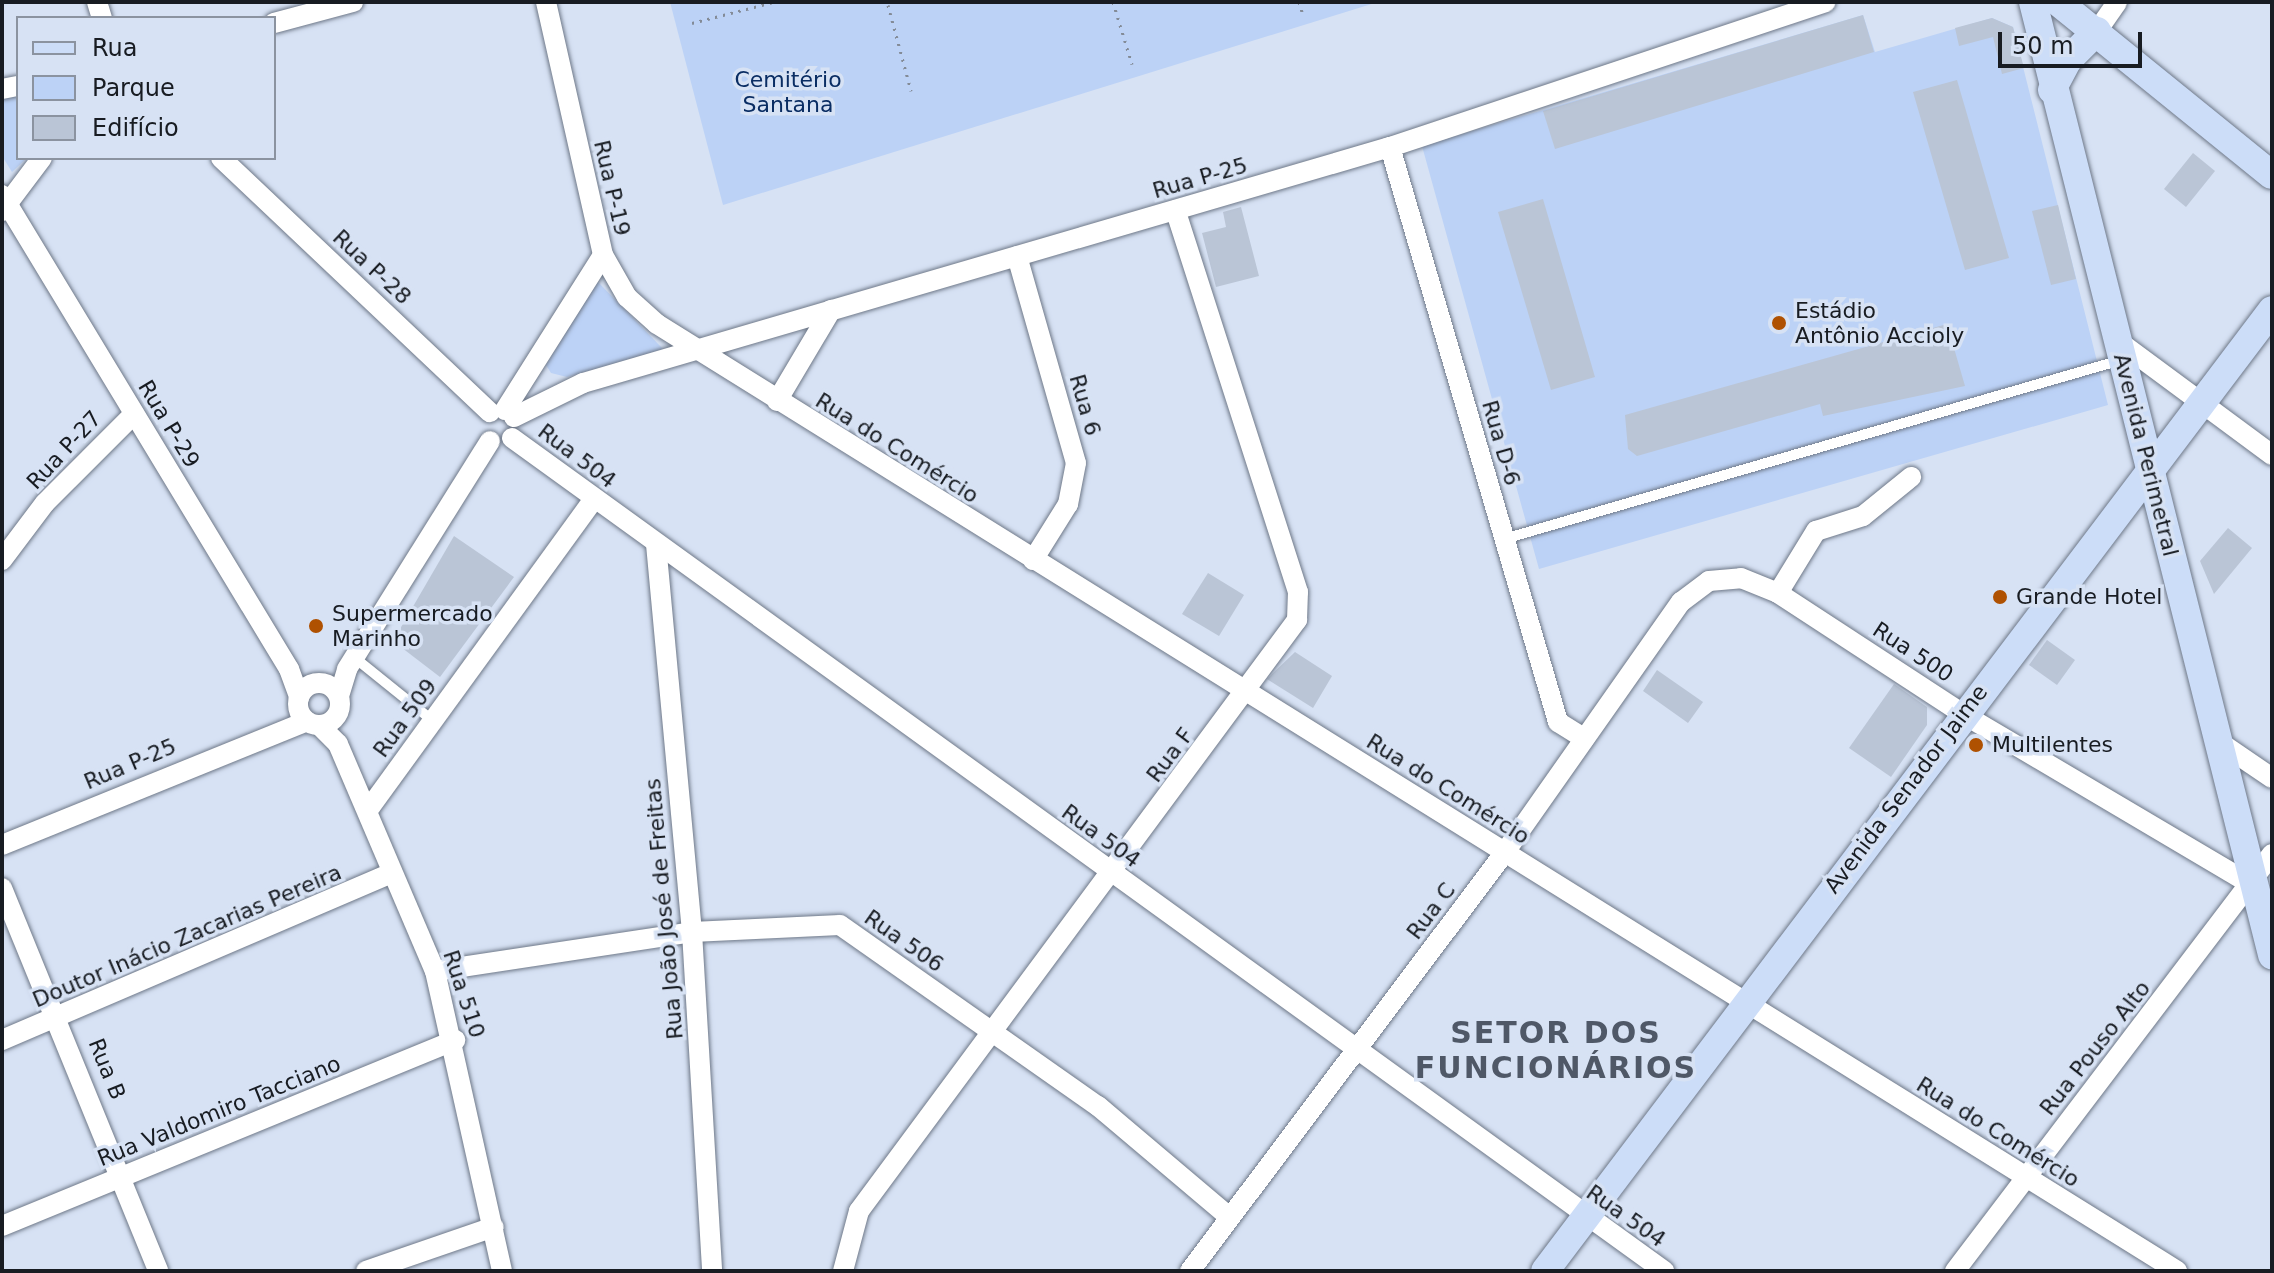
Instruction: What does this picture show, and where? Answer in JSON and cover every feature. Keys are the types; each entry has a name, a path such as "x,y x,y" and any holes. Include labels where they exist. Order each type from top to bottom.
{"street":[{"path":"276,22 353,2"},
{"name":"Rua P-19","path":"546,2 603,255 627,297 692,350"},
{"name":"Rua P-25","path":"490,441 505,419 583,383 1390,147 1825,2"},
{"name":"Avenida Perimetral","path":"2033,2 2148,474 2225,746 2262,891 2272,955"},
{"path":"2058,2 2272,175"},
{"path":"2052,90 2068,60 2097,31 2117,2"},
{"name":"Rua D-6","path":"1390,147 1558,722 1584,738"},
{"path":"4,204 40,160"},
{"name":"Rua P-28","path":"223,160 505,419"},
{"name":"Rua P-29","path":"4,204 289,669 312,713"},
{"name":"Rua F","path":"843,1271 859,1211 990,1029 1287,640 1298,592 1175,210"},
{"path":"312,713 327,687 351,663 490,441 482,429 505,419 603,255"},
{"name":"Rua 6","path":"1017,256 1076,463 1068,504 1033,560"},
{"path":"777,401 831,310"},
{"name":"Avenida Senador Jaime","path":"1545,1271 1747,999 2272,310"},
{"name":"Rua do Comércio","path":"692,350 1747,999 2025,1178 2177,1271"},
{"path":"2120,350 2202,402 2272,455"},
{"name":"Rua P-25","path":"532,376 583,383"},
{"name":"Rua P-27","path":"2,560 45,503 134,414"},
{"name":"Rua 504","path":"505,419 594,499 1356,1052 1664,1271"},
{"path":"1778,593 1816,531 1863,516 1911,477"},
{"name":"Rua 509","path":"368,810 594,499"},
{"name":"Rua João José de Freitas","path":"656,544 692,932 712,1271"},
{"name":"Rua 500","path":"1709,581 1741,578 1778,593 1963,714 2262,891"},
{"name":"Rua C","path":"1190,1271 1227,1215 1356,1052 1505,852 1681,602 1709,581"},
{"path":"289,669 327,687"},
{"path":"312,713 327,687"},
{"name":"Rua P-25","path":"2,845 312,713"},
{"name":"Rua 510","path":"312,713 338,744 368,810 390,874 435,971 455,1040 502,1271"},
{"path":"2225,746 2272,778"},
{"name":"Rua Pouso Alto","path":"1955,1271 2025,1178 2262,891 2272,854"},
{"name":"Doutor Inácio Zacarias Pereira","path":"2,1040 61,1018 390,874"},
{"name":"Rua B","path":"2,888 61,1018 158,1271"},
{"name":"Rua 506","path":"435,971 692,932 840,925 1098,1106 1227,1215"},
{"name":"Rua Valdomiro Tacciano","path":"2,1226 455,1040"},
{"path":"366,1271 494,1227"}],"lane":[{"path":"1504,539 2120,350"},
{"path":"351,663 433,721"}],"path":[{"path":"692,23 774,2"},
{"path":"900,2 888,4 911,91"},
{"path":"1113,2 1132,64"},
{"path":"1299,2 1303,15"}],"green space":[{"name":"Cemitério Santana","path":"670,2 1378,2 723,205"},
{"name":"Estádio Antônio Accioly","path":"1863,15 1875,52 1992,18 2013,27 2108,405 1539,569 1422,146"},
{"path":"16,91 16,160 25,160 12,172 2,156 2,94"},
{"path":"597,281 664,350 567,377 551,373 546,365"}],"building":[{"path":"1863,15 1874,52 1555,149 1543,111"},
{"path":"1992,18 2013,27 2024,68 2002,74 1993,37 1959,46 1955,28"},
{"path":"1957,80 2009,258 1965,270 1913,92"},
{"path":"2193,153 2215,171 2186,207 2164,189"},
{"path":"1543,199 1595,377 1551,390 1498,212"},
{"path":"2058,205 2076,279 2051,285 2032,211"},
{"path":"1241,207 1259,276 1216,287 1202,233 1226,227 1223,212"},
{"path":"1947,324 1965,386 1823,416 1820,404 1637,456 1628,449 1625,415"},
{"path":"2228,528 2252,548 2214,594 2200,561"},
{"path":"454,536 514,577 440,677 393,641"},
{"path":"1208,573 1244,595 1219,636 1182,614"},
{"path":"2047,640 2075,660 2057,685 2029,665"},
{"path":"1295,652 1332,676 1313,708 1267,679"},
{"path":"1657,670 1703,702 1688,723 1643,691"},
{"path":"1894,684 1927,707 1927,725 1891,777 1849,748"}],"place":[{"name":"Estádio Antônio Accioly","path":"1779,323"},
{"name":"Grande Hotel","path":"2000,597"},
{"name":"Supermercado Marinho","path":"316,626"},
{"name":"Multilentes","path":"1976,745"}],"district":[{"name":"SETOR DOS FUNCIONÁRIOS","path":"1556,1050"}]}
